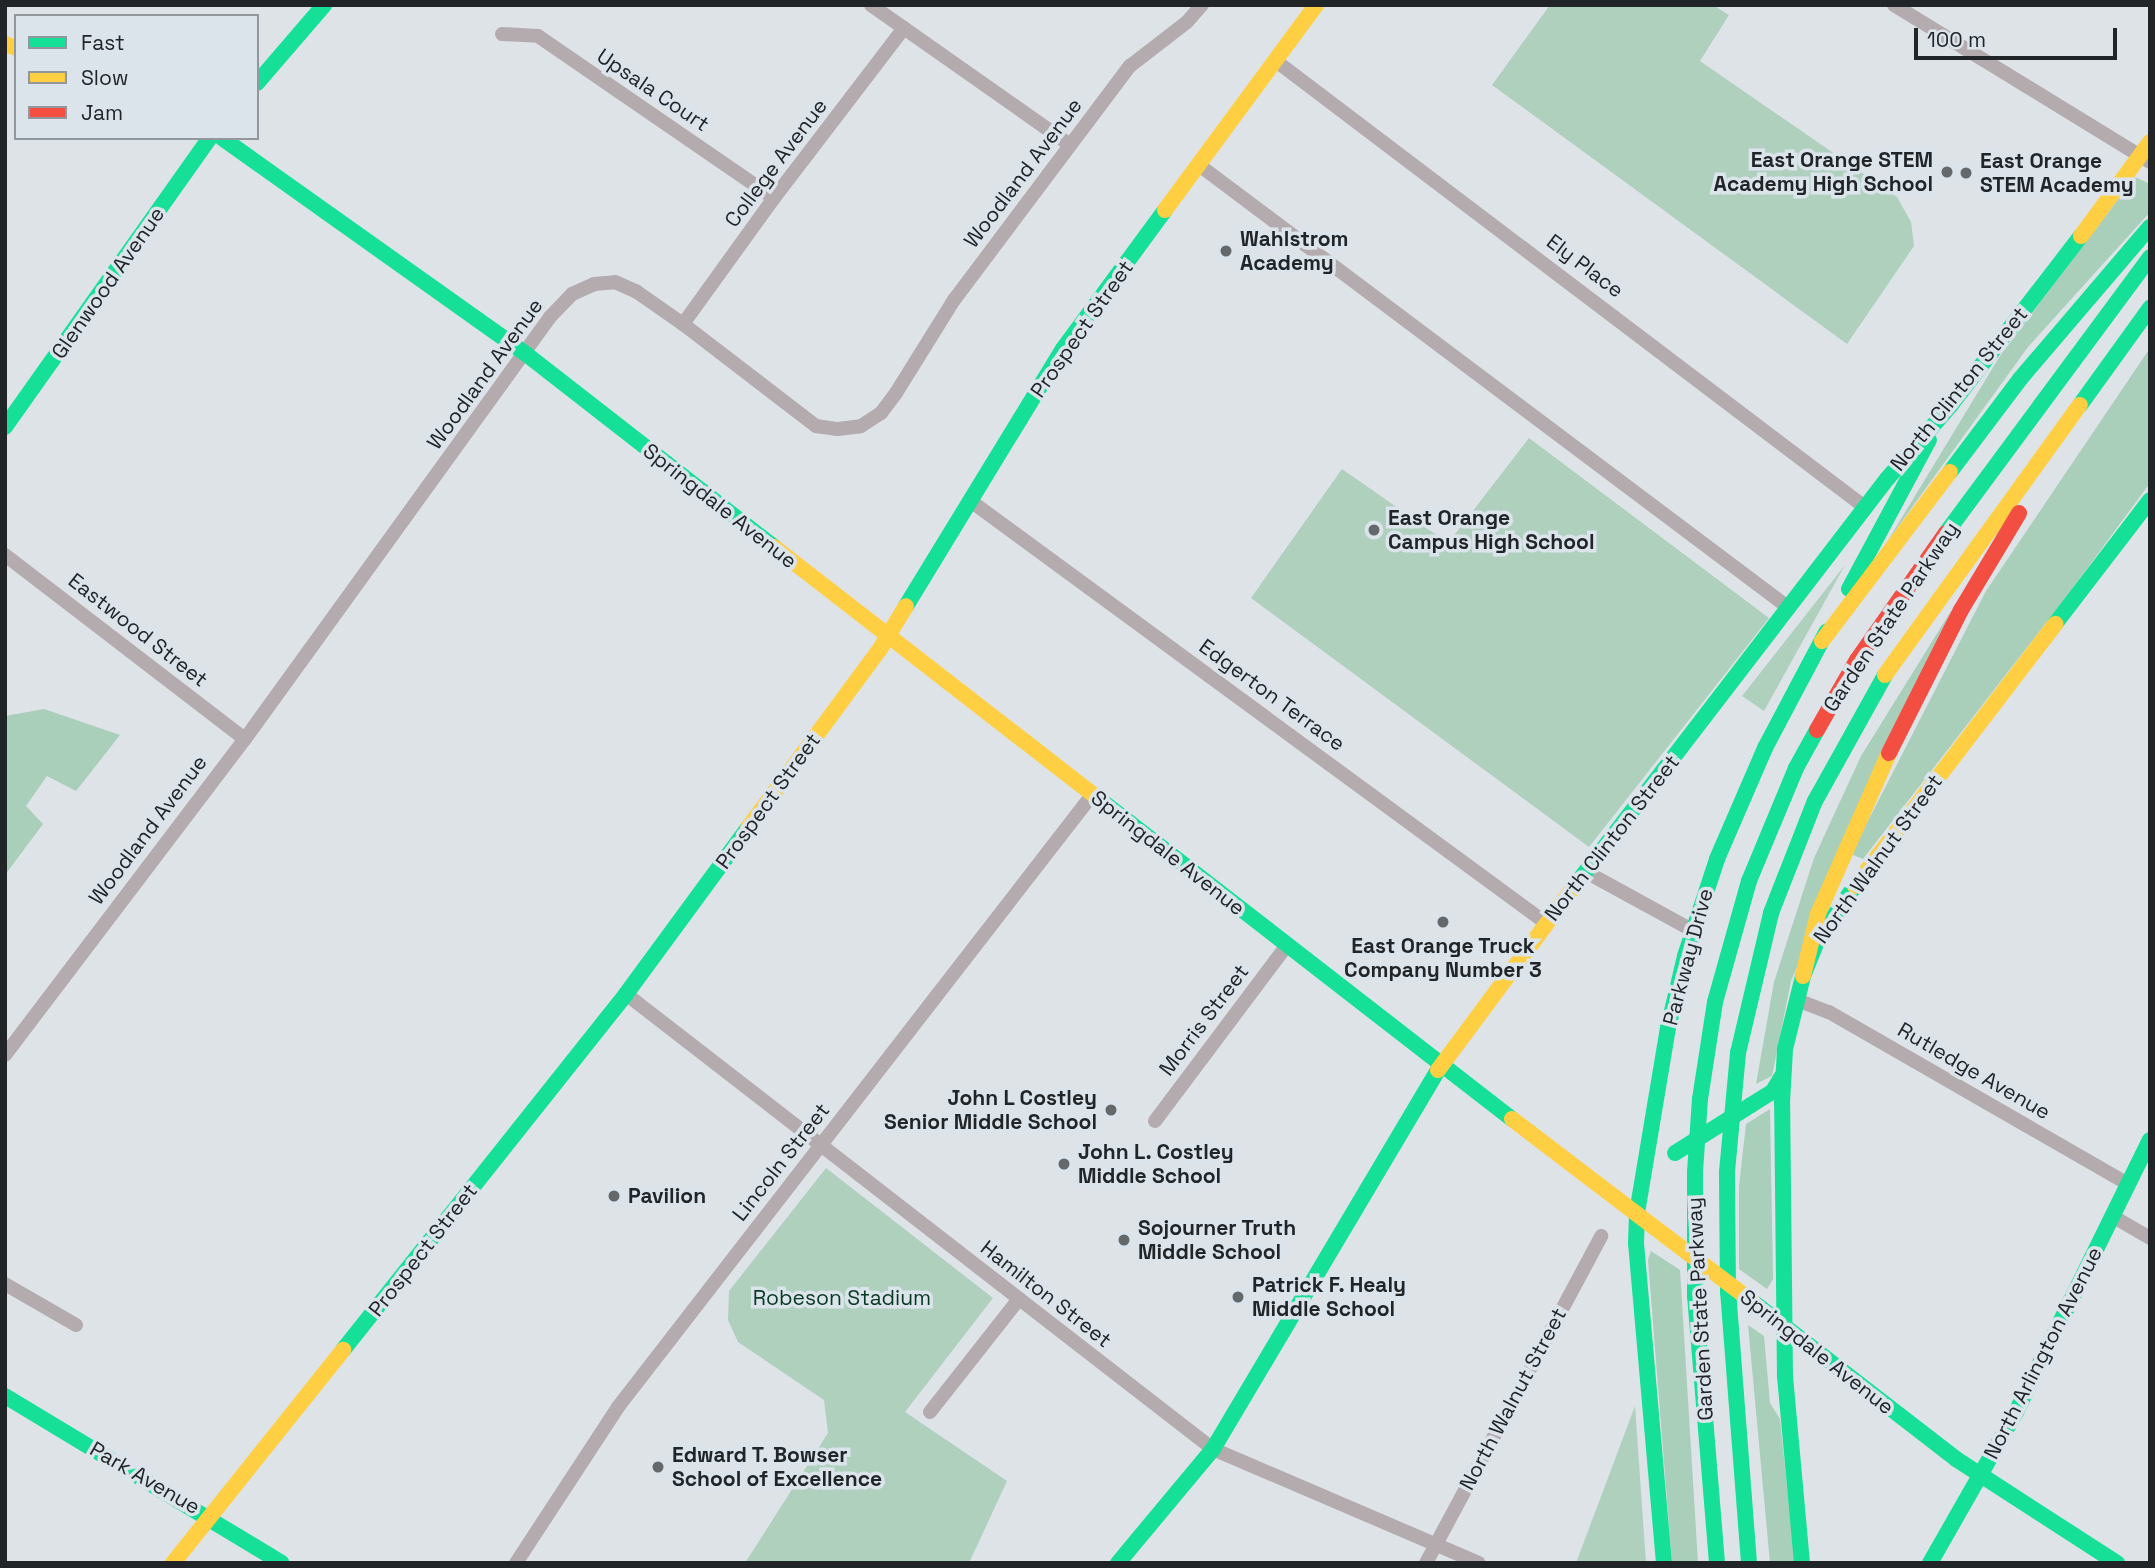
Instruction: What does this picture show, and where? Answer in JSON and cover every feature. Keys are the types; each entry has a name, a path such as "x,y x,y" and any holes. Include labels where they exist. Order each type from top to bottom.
{"main road":[{"path":"259,81 324,5"},
{"name":"Prospect Street","path":"173,1563 626,994 889,637 1063,349 1316,5"},
{"name":"Glenwood Avenue","path":"5,427 209,140"},
{"name":"Springdale Avenue","path":"225,140 526,354 1441,1065 1980,1476 2117,1563"},
{"name":"North Clinton Street","path":"1118,1563 1213,1448 1441,1065 1546,923 1897,465 1950,406 2145,159 2150,142"},
{"path":"1822,641 2020,379 2150,227"},
{"name":"Garden State Parkway","path":"1717,1563 1695,1297 1695,1172 1703,1074 1715,1002 1749,881 1796,768 1857,660 1899,597 2150,257"},
{"name":"Garden State Parkway","path":"1749,1563 1728,1293 1727,1172 1738,1053 1765,935 1787,868 1815,801 1866,706 1939,596 2150,308"},
{"path":"1803,976 1814,925 1827,891 1930,673 1988,564 2110,363"},
{"name":"Parkway Drive","path":"1664,1563 1636,1256 1637,1213 1668,1028 1692,930 1717,859 1755,769 1950,406"},
{"name":"North Walnut Street","path":"1783,1326 1782,1076 1803,976 1825,929 1879,852 2150,500"},
{"path":"1654,1116 1657,1147 1663,1153 1675,1153 1773,1091 1782,1076"},
{"name":"North Arlington Avenue","path":"1930,1563 2016,1412 2150,1140"},
{"path":"1783,1326 1786,1398 1802,1563"},
{"name":"Park Avenue","path":"5,1396 211,1517 282,1563"}],"street":[{"path":"871,5 1070,145"},
{"name":"Woodland Avenue","path":"5,1055 244,738 526,354 550,317 572,294 594,284 615,282 636,292 683,324 816,426 838,429 861,426 881,413 896,393 954,300 1130,66 1187,22 1202,5"},
{"path":"1894,5 2145,159"},
{"name":"College Avenue","path":"683,324 774,198 904,28"},
{"name":"Upsala Court","path":"502,34 538,36 774,198"},
{"name":"Ely Place","path":"1276,61 1866,508"},
{"path":"1199,165 1789,608"},
{"name":"Edgerton Terrace","path":"972,502 1546,923"},
{"name":"Eastwood Street","path":"5,555 244,738"},
{"name":"Lincoln Street","path":"516,1563 618,1407 1092,795"},
{"path":"1586,872 1692,930"},
{"name":"Morris Street","path":"1154,1121 1287,945"},
{"name":"Hamilton Street","path":"626,994 1213,1448 1479,1563"},
{"name":"Rutledge Avenue","path":"1797,1000 1829,1012 2128,1184"},
{"path":"2112,1216 2150,1238"},
{"name":"North Walnut Street","path":"1426,1563 1601,1236"},
{"path":"5,1284 76,1325"},
{"path":"930,1412 1019,1299"}],"green space":[{"path":"1550,5 1713,5 1729,15 1700,61 1897,197 1911,222 1914,246 1847,344 1492,85"},
{"path":"2135,177 2150,184 2150,212 2028,347 1887,542 2000,356"},
{"path":"2150,348 2150,483 2066,597 1863,859 1851,854 1986,591"},
{"path":"1529,438 1769,618 1589,847 1251,598 1342,469 1448,543"},
{"path":"1845,565 1764,711 1742,696"},
{"path":"1951,611 1791,981 1772,1076 1756,1084 1774,982 1814,858 1861,756"},
{"path":"44,709 120,735 76,791 47,776 26,806 43,824 5,875 5,716"},
{"path":"1770,1109 1773,1279 1767,1289 1739,1269 1739,1186 1746,1124"},
{"name":"Robeson Stadium","path":"826,1168 993,1298 905,1412 1007,1481 969,1563 745,1563 828,1433 824,1400 738,1342 728,1320 729,1291"},
{"path":"1651,1251 1680,1270 1698,1563 1672,1563 1648,1260"},
{"path":"1748,1325 1764,1336 1770,1403 1780,1419 1795,1563 1770,1563"},
{"path":"1635,1406 1646,1563 1576,1563"}],"traffic: fast":[{"path":"259,81 324,5"},
{"path":"5,427 209,140"},
{"path":"225,140 526,354 774,547"},
{"path":"906,606 1063,349 1165,210"},
{"path":"1950,472 2020,379 2150,227"},
{"path":"1573,888 1887,479 1950,406 2081,236"},
{"path":"1946,533 2150,257"},
{"path":"2080,405 2150,308"},
{"path":"1849,589 1929,440"},
{"path":"2055,624 2150,500"},
{"path":"1664,1563 1636,1243 1637,1213 1668,1028 1685,956 1717,859 1765,748 1827,631"},
{"path":"1749,1563 1728,1293 1727,1172 1738,1053 1771,913 1815,801 1885,675"},
{"path":"1717,1563 1695,1297 1695,1172 1700,1099 1715,1002 1749,881 1796,768 1817,730"},
{"path":"1103,802 1512,1119"},
{"path":"343,1350 626,994 748,828"},
{"path":"1802,1563 1785,1377 1782,1103 1785,1049 1803,976 1818,939 1855,886"},
{"path":"1118,1563 1213,1449 1438,1070"},
{"path":"1751,1105 1773,1091 1782,1076"},
{"path":"1675,1153 1751,1105"},
{"path":"1930,1563 2016,1412 2150,1140"},
{"path":"1753,1302 1956,1459 2117,1563"},
{"path":"5,1396 282,1563"}],"traffic: slow":[{"path":"1165,210 1316,5"},
{"path":"5,44 14,47"},
{"path":"2081,236 2150,142"},
{"path":"1885,675 2080,405"},
{"path":"1822,641 1950,472"},
{"path":"774,547 1103,802"},
{"path":"748,828 880,649 906,606"},
{"path":"1855,886 2055,624"},
{"path":"1803,976 1818,914 1889,753"},
{"path":"1438,1070 1573,888"},
{"path":"1512,1119 1667,1237"},
{"path":"1667,1237 1753,1302"},
{"path":"173,1563 343,1350"}],"traffic: jam":[{"path":"1889,753 1961,610 2019,513"},
{"path":"1817,730 1857,660 1946,533"}],"place":[{"name":"East Orange STEM Academy High School","path":"1947,172"},
{"name":"East Orange STEM Academy","path":"1966,173"},
{"name":"Wahlstrom Academy","path":"1226,251"},
{"name":"East Orange Campus High School","path":"1374,530"},
{"name":"East Orange Truck Company Number 3","path":"1443,922"},
{"name":"John L Costley Senior Middle School","path":"1111,1110"},
{"name":"John L. Costley Middle School","path":"1064,1164"},
{"name":"Pavilion","path":"614,1196"},
{"name":"Sojourner Truth Middle School","path":"1124,1240"},
{"name":"Patrick F. Healy Middle School","path":"1238,1297"},
{"name":"Edward T. Bowser School of Excellence","path":"658,1467"}]}
